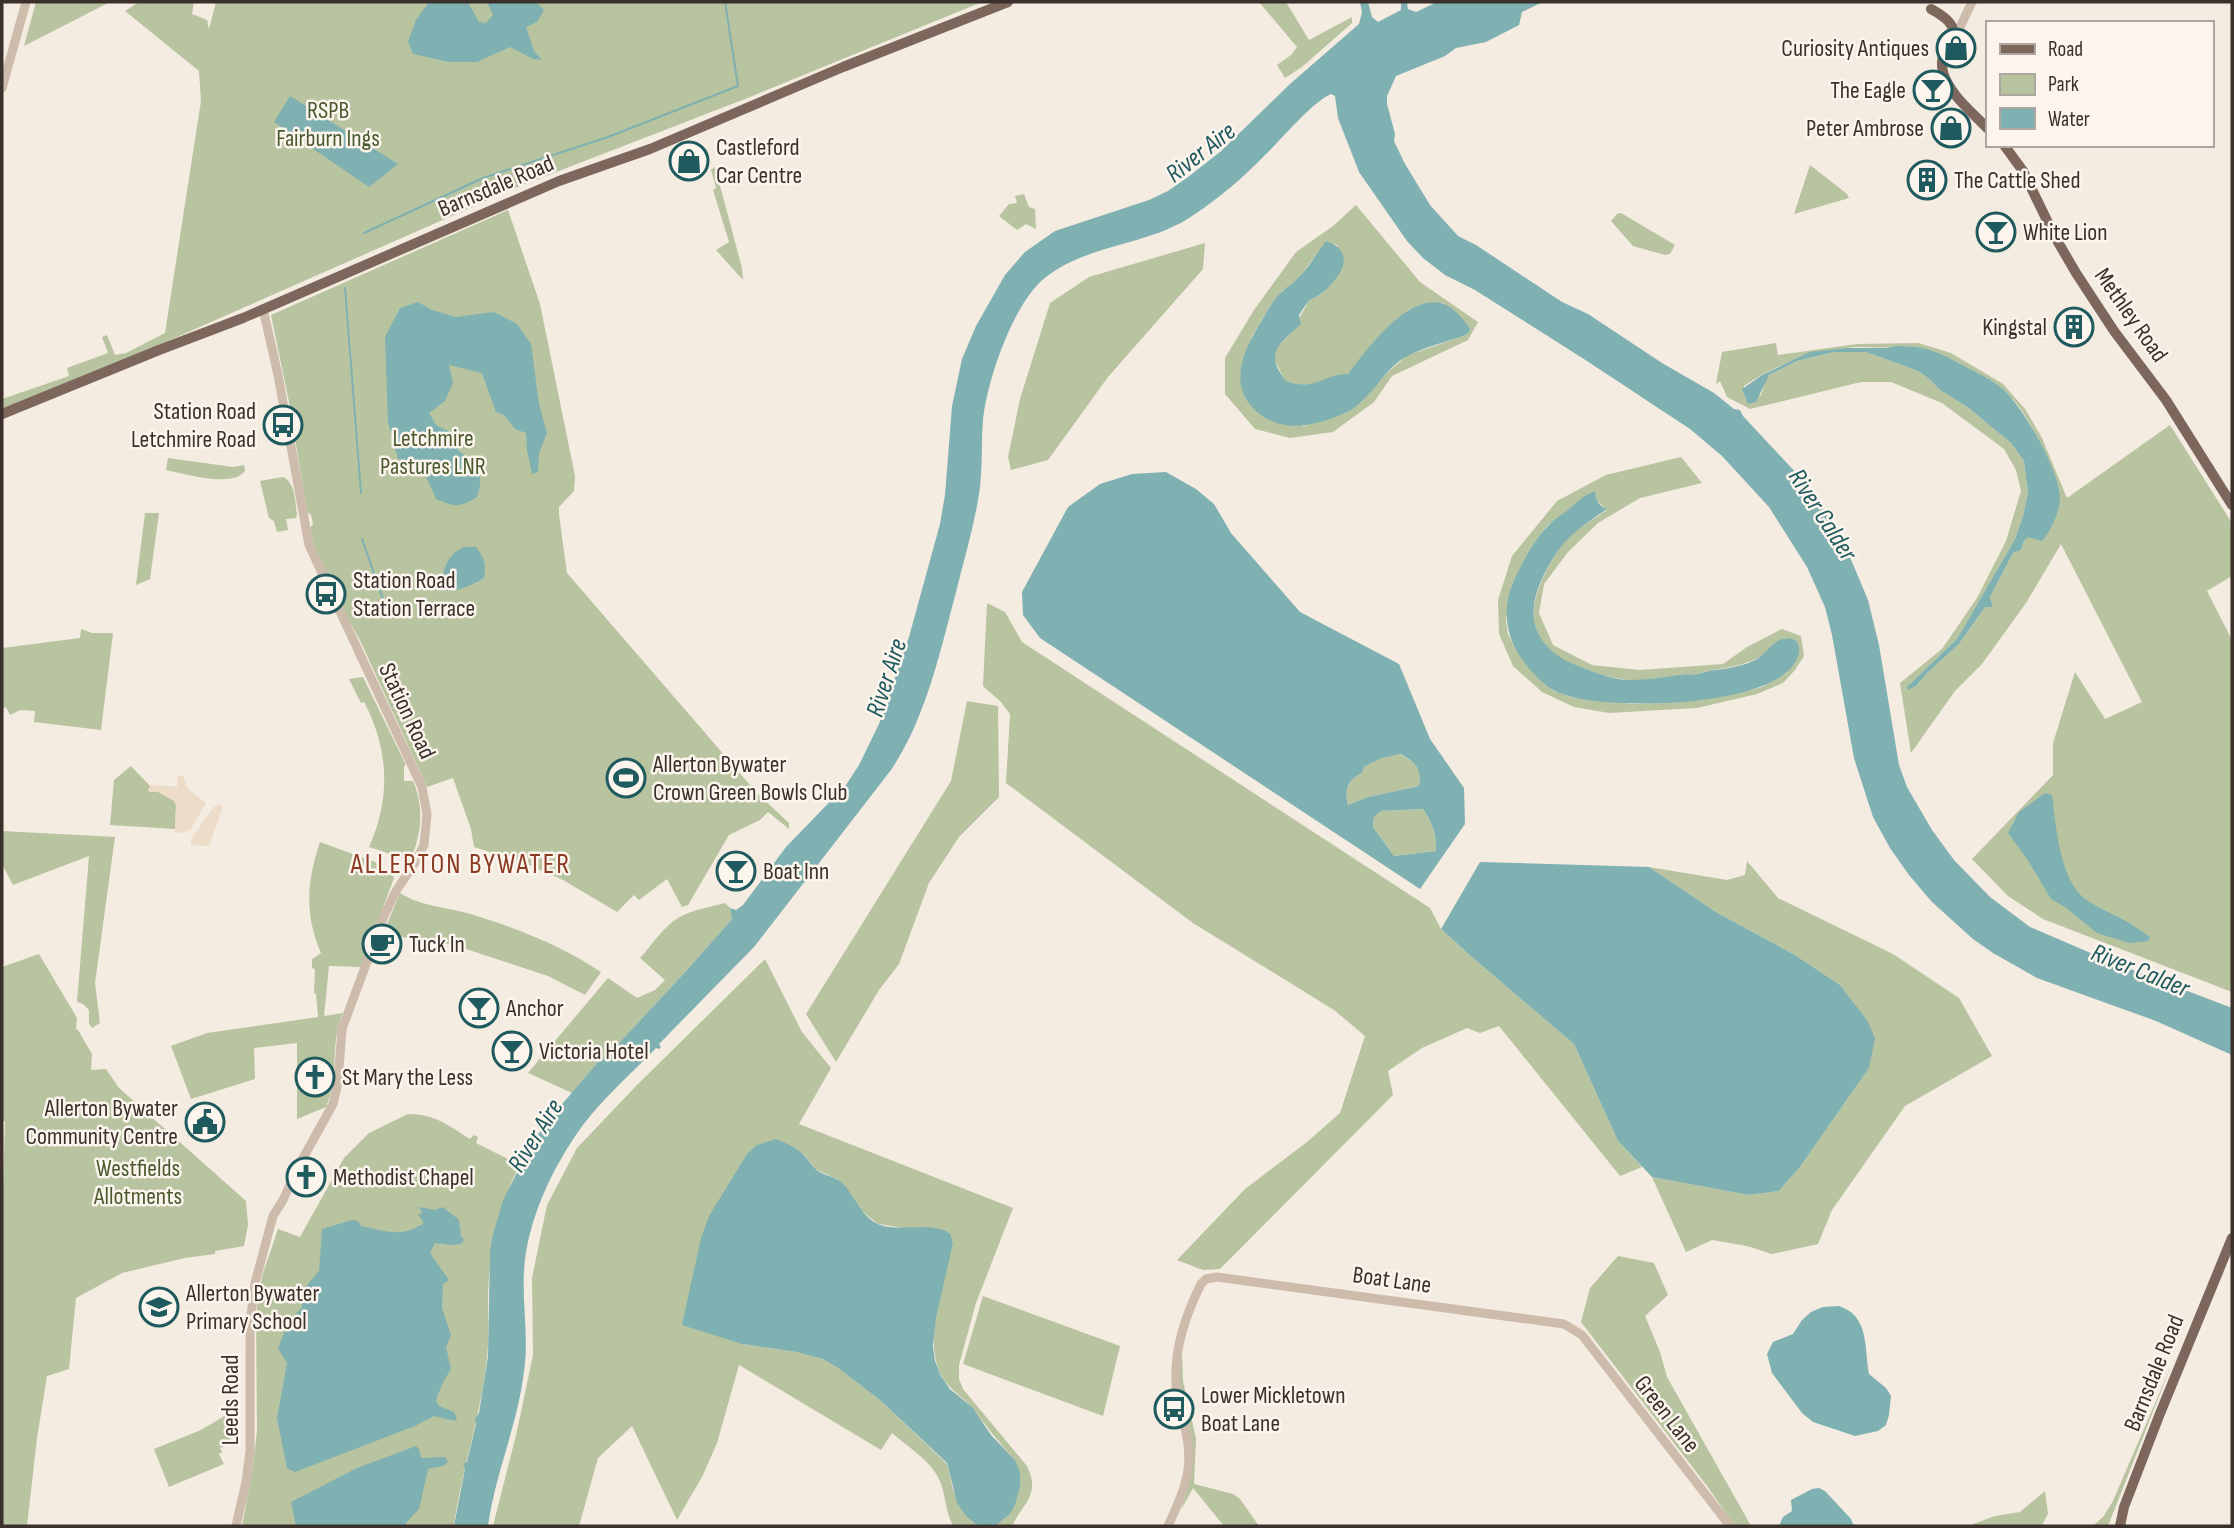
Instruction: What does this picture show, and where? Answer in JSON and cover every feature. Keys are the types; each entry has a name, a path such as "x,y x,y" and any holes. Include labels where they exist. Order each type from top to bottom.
{"main road":[{"name":"Barnsdale Road","path":"2,414 263,309 559,181 650,149 843,67 1008,2"},
{"path":"1927,5 1950,22 1950,33 1943,57 1942,69 1945,76 1956,94 1986,127"},
{"name":"Methley Road","path":"2005,147 2023,171 2076,273 2114,331 2166,400 2232,505"},
{"name":"Barnsdale Road","path":"2120,1526 2124,1507 2159,1416 2232,1238"}],"street":[{"path":"2,88 26,2"},
{"path":"1950,33 1972,2"},
{"name":"Station Road","path":"263,309 278,374 309,545 422,787 427,811 422,852 396,891 384,916 342,1029 338,1082 333,1104 325,1121"},
{"name":"Leeds Road","path":"236,1526 250,1451 250,1323 255,1283 272,1216 280,1206 297,1169 325,1121"},
{"name":"Boat Lane","path":"1168,1526 1184,1489 1189,1460 1176,1385 1178,1347 1198,1290 1206,1279 1217,1277 1251,1280 1552,1320 1572,1327"},
{"name":"Green Lane","path":"1572,1327 1582,1335 1730,1526"}],"green space":[{"path":"36,2 110,2 24,46"},
{"name":"RSPB Fairburn Ings","path":"139,2 194,2 192,14 207,20 209,29 216,2 982,2 750,97 515,188 168,341 2,409 2,399 69,376 67,368 108,353 102,337 107,335 115,355 126,353 165,333 201,101 199,71 125,11"},
{"path":"1259,2 1286,2 1309,40 1352,17 1352,23 1302,67 1285,78 1277,65 1297,47"},
{"path":"1810,165 1849,198 1794,214"},
{"path":"715,167 743,280 716,250 729,242 713,190 716,188 711,170"},
{"path":"1024,194 1029,207 1035,209 1036,229 1026,224 1017,230 999,216 1009,204 1017,203 1015,196"},
{"path":"1356,205 1420,282 1478,322 1468,340 1392,376 1374,402 1333,432 1290,438 1255,429 1225,394 1225,358 1254,310 1296,252 1333,226","holes":["1326,242 1337,245 1336,278 1321,294 1308,302 1292,332 1276,348 1274,359 1285,381 1301,385 1312,384 1348,374 1383,332 1408,310 1420,305 1443,303 1471,330 1466,335 1406,356 1360,403 1346,413 1303,426 1251,338 1271,304 1283,290 1297,280"]},
{"name":"Letchmire Pastures LNR","path":"508,210 540,304 575,476 574,491 559,507 567,573 757,793 789,823 789,829 768,812 760,820 729,835 688,905 682,907 667,879 639,900 634,895 617,912 563,880 527,864 474,847 471,829 453,778 427,787 314,547 310,528 313,524 311,515 307,512 271,315"},
{"path":"1621,213 1675,245 1670,254 1633,246 1611,221"},
{"path":"1205,243 1203,269 1108,377 1048,460 1011,470 1008,457 1020,399 1050,303 1089,277"},
{"path":"1776,343 1778,355 1857,344 1918,343 1951,353 2003,384 2025,409 2042,438 2067,498 2170,425 2232,523 2232,576 2207,591 2232,640 2232,992 2043,919 2008,896 1972,859 2053,775 2053,743 2075,672 2105,719 2142,702 2061,544 2026,603 1982,664 1955,691 1911,753 1900,683 1942,649 1977,598 2006,541 2021,491 2016,470 2004,449 1942,403 1891,382 1861,382 1750,409 1727,397 1720,381 1716,384 1722,352","holes":["1905,346 1932,351 1949,358 1990,379 2003,389 2029,422 2058,486 2034,537 2028,536 2021,550 2013,553 1990,597 1993,606 1985,607 1959,644 1917,685 1910,684 1957,639 2015,539 2028,492 2024,461 2011,443 1918,371 1866,352 1834,352 1797,361 1769,375 1761,395 1746,400 1744,386 1780,366 1819,353 1852,347"]},
{"path":"1681,457 1702,483 1640,498 1598,523 1568,552 1544,584 1539,613 1553,645 1592,665 1640,670 1723,664 1747,647 1782,629 1801,636 1804,656 1783,683 1757,694 1697,708 1609,713 1574,707 1542,692 1513,666 1499,634 1498,600 1512,556 1557,501 1606,475","holes":["1595,492 1595,499 1607,510 1564,542 1549,566 1536,597 1535,625 1539,637 1548,648 1560,658 1583,668 1616,678 1636,680 1694,675 1738,665 1759,658 1776,642 1787,673 1762,687 1739,693 1669,703 1632,704 1571,697 1554,691 1533,672 1508,634 1506,620 1512,584 1535,542 1548,525"]},
{"path":"168,458 233,467 244,465 245,471 230,479 196,477 166,470"},
{"path":"283,477 293,488 297,515 296,518 286,519 288,530 277,532 274,521 269,518 260,481"},
{"path":"145,513 159,513 150,579 136,585"},
{"path":"987,603 1005,612 1022,642 1430,908 1441,929 1574,1044 1618,1141 1642,1167 1620,1176 1499,1026 1480,1033 1467,1028 1422,1048 1388,1071 1393,1095 1220,1269 1203,1270 1177,1260 1245,1189 1340,1113 1365,1036 1334,1010 1193,923 1006,783 1010,714 983,686"},
{"path":"81,629 92,633 113,633 101,730 34,722 35,711 20,710 10,715 6,707 2,709 2,648 80,638"},
{"path":"363,677 406,765 404,781 413,781 417,790 419,829 415,849 409,860 369,847 381,811 384,774 372,720 349,679"},
{"path":"967,701 998,706 999,797 959,837 929,883 899,964 879,990 836,1062 806,1014 951,781"},
{"path":"1399,754 1417,766 1419,786 1368,797 1348,805 1348,786 1363,772 1364,767 1382,758"},
{"path":"131,766 150,786 177,787 175,829 110,825 114,780"},
{"path":"1423,809 1433,829 1436,851 1394,856 1373,827 1374,817 1381,811"},
{"path":"2,831 115,837 95,983 100,1023 92,1028 89,1023 89,1010 77,1002 89,856 13,885 2,864"},
{"path":"320,842 383,865 382,868 391,871 394,878 361,967 329,966 324,1016 343,1013 336,1036 333,1084 326,1107 297,1119 297,1043 254,1048 255,1079 191,1099 171,1046 207,1033 318,1017 312,959 321,953 312,924 309,897 312,870"},
{"path":"1747,861 1778,898 1893,954 1959,998 1992,1056 1905,1106 1832,1210 1818,1244 1772,1254 1747,1246 1712,1240 1686,1252 1652,1177 1749,1195 1779,1191 1800,1167 1869,1068 1867,1021 1840,985 1795,955 1716,912 1649,867 1727,880 1745,875"},
{"path":"400,893 424,903 467,913 520,931 570,953 601,972 585,995 548,976 454,945 383,934"},
{"path":"725,903 730,908 732,919 572,1093 528,1073 608,978 637,998 655,990 665,980 640,958 678,918"},
{"name":"Westfields Allotments","path":"39,954 77,1018 76,1029 92,1054 91,1070 106,1069 119,1088 246,1201 248,1225 244,1246 122,1273 76,1298 69,1369 47,1376 27,1526 2,1526 2,1218 5,1121 2,1121 2,967"},
{"path":"765,959 802,1032 831,1068 799,1124 1013,1208 976,1303 959,1365 959,1379 963,1389 1027,1466 1032,1484 1029,1498 1012,1526 995,1526 1009,1515 1015,1460 970,1405 944,1380 936,1361 934,1345 937,1310 953,1243 951,1235 878,1224 862,1211 837,1179 815,1169 804,1154 742,1344 823,1359 881,1401 947,1464 953,1490 967,1517 978,1526 953,1526 935,1472 892,1433 881,1450 739,1365 717,1443 703,1475 677,1520 632,1426 598,1458 579,1526 493,1526 533,1355 532,1278 547,1205 577,1148"},
{"path":"408,1114 434,1118 470,1139 474,1135 478,1137 476,1143 520,1165 505,1197 492,1247 487,1358 454,1526 242,1526 257,1431 256,1314 262,1276 278,1229 300,1237 344,1158 369,1133"},
{"path":"1618,1256 1654,1263 1668,1295 1645,1316 1667,1377 1751,1526 1735,1526 1581,1322 1590,1288"},
{"path":"983,1296 1120,1346 1103,1416 963,1364"},
{"path":"1182,1354 1183,1381 1196,1439 1194,1484 1233,1494 1240,1499 1259,1526 1224,1526 1193,1488 1181,1510 1187,1491 1179,1374"},
{"path":"2171,1366 2108,1526 2093,1526 2103,1517 2113,1501"},
{"path":"226,1415 233,1431 228,1433 233,1443 220,1448 222,1452 219,1454 224,1464 169,1487 154,1449 201,1430"},
{"path":"2045,1491 2048,1514 2042,1525 1968,1526 1995,1516 2020,1512"}],"shaded area":[{"path":"178,775 183,776 188,789 206,803 190,830 183,833 175,832 174,801 158,792 149,792 148,789 151,785 177,787"},
{"path":"223,806 209,846 191,845 191,839 214,807"}],"water":[{"path":"429,2 468,2 479,22 486,23 493,15 487,2 536,2 544,10 537,22 526,27 534,51 542,60 533,59 510,47 477,62 449,62 413,54 408,42 416,20"},
{"name":"River Calder","path":"1360,2 1368,2 1372,17 1378,22 1401,10 1401,2 1407,2 1408,9 1416,12 1437,2 1543,2 1522,12 1519,25 1486,42 1456,48 1445,56 1396,76 1387,96 1394,141 1430,205 1458,236 1562,302 1588,314 1662,363 1714,393 1734,409 1740,410 1813,491 1847,550 1868,600 1879,645 1899,765 1907,787 1932,830 1954,860 1990,897 2030,927 2109,961 2232,1008 2232,1055 2156,1021 2037,978 1973,939 1932,902 1890,848 1873,817 1854,758 1825,607 1807,567 1769,507 1722,456 1690,429 1475,290 1445,275 1423,258 1407,241 1359,172 1338,118 1335,96 1331,94 1306,113 1239,180 1192,216 1157,233 1081,257 1063,266 1034,288 1023,304 1004,342 990,384 983,420 980,485 974,519 938,661 914,729 891,770 754,947 659,1044 661,1047 656,1048 600,1105 583,1125 562,1158 543,1194 530,1232 524,1271 524,1371 488,1526 454,1526 465,1469 463,1464 467,1462 475,1419 479,1413 488,1356 490,1253 503,1200 532,1143 546,1123 598,1062 607,1056 732,919 730,908 736,910 743,905 786,847 846,785 859,765 879,724 909,637 940,524 952,406 962,359 976,326 1005,275 1025,252 1055,231 1149,200 1188,177 1220,152 1290,84 1359,24 1362,12"},
{"path":"290,96 398,164 369,187 274,122"},
{"path":"1326,241 1341,251 1343,265 1330,286 1306,304 1299,315 1301,324 1277,349 1276,363 1286,381 1305,384 1348,374 1390,325 1416,306 1444,304 1456,312 1471,330 1466,335 1403,358 1366,398 1343,414 1312,424 1281,424 1261,415 1250,404 1243,393 1241,369 1249,344 1272,304 1304,271"},
{"path":"418,302 432,310 456,317 494,312 517,324 531,344 539,404 547,433 539,453 538,472 532,474 526,433 515,429 504,415 496,412 482,373 449,365 453,383 445,401 429,413 436,425 468,441 457,450 478,469 480,481 477,497 457,505 436,499 420,463 398,459 388,422 385,337 400,308"},
{"path":"1917,347 1942,355 2003,389 2039,440 2053,471 2060,497 2054,520 2042,541 2028,537 2021,550 2013,553 1990,597 1993,607 1985,607 1959,644 1917,685 1908,690 1907,687 1957,639 2015,539 2028,492 2024,461 2011,443 1918,371 1866,352 1834,352 1797,361 1769,375 1756,402 1748,404 1742,389 1762,375 1810,352"},
{"path":"1166,472 1196,489 1214,504 1231,533 1300,612 1399,664 1430,739 1464,788 1465,824 1420,889 1040,638 1023,615 1022,592 1068,507 1100,484 1132,474","holes":["1400,754 1416,766 1419,786 1368,797 1348,805 1348,785 1363,772 1364,767 1382,758","1423,809 1433,829 1436,851 1394,856 1373,827 1374,817 1381,811"]},
{"path":"1595,491 1598,502 1607,509 1578,530 1563,545 1539,585 1535,600 1536,626 1550,649 1578,666 1624,680 1694,675 1740,666 1758,658 1777,641 1784,639 1796,641 1799,647 1794,664 1778,679 1751,690 1681,702 1644,704 1579,698 1557,692 1541,681 1519,655 1510,635 1507,615 1509,594 1523,562 1543,531 1581,499"},
{"path":"464,547 476,547 479,551 484,561 484,578 457,590 440,590 449,559"},
{"path":"2045,793 2052,795 2061,853 2071,882 2088,901 2150,937 2148,941 2129,943 2097,933 2051,899 2008,833 2019,812"},
{"path":"1480,862 1649,867 1716,912 1795,955 1840,985 1867,1020 1875,1038 1869,1068 1800,1167 1779,1191 1749,1195 1652,1177 1618,1141 1574,1044 1441,929"},
{"path":"776,1139 801,1152 818,1171 843,1184 872,1221 886,1226 937,1228 951,1235 953,1243 936,1318 933,1346 935,1361 950,1389 973,1408 991,1435 1015,1460 1020,1472 1015,1505 1009,1515 995,1526 978,1526 967,1517 957,1503 947,1463 881,1401 838,1368 823,1359 742,1344 682,1325 701,1238 709,1216 747,1154 757,1145"},
{"path":"419,1207 435,1210 443,1207 459,1220 464,1240 461,1244 435,1243 430,1253 449,1280 443,1284 442,1308 451,1335 446,1347 451,1369 436,1401 439,1406 454,1412 457,1419 455,1421 434,1416 415,1426 295,1472 287,1468 277,1418 287,1363 278,1348 290,1319 302,1308 302,1291 319,1271 322,1229 352,1220 358,1221 361,1226 386,1231 407,1231 423,1224 418,1215 422,1213"},
{"path":"1839,1306 1856,1317 1861,1325 1869,1374 1886,1388 1891,1396 1886,1425 1878,1431 1855,1436 1813,1422 1802,1413 1772,1373 1767,1354 1773,1342 1793,1334 1811,1312 1823,1307"},
{"path":"416,1446 421,1458 445,1457 448,1462 443,1466 428,1469 419,1509 406,1526 296,1526 291,1502 357,1468"},
{"path":"1819,1488 1825,1491 1853,1524 1860,1526 1779,1526 1783,1517 1792,1511 1791,1500"}],"waterway":[{"path":"364,233 483,178 608,137 738,86 725,2"},
{"path":"345,288 361,493"},
{"path":"362,539 384,602"}],"place":[{"name":"Curiosity Antiques","path":"1956,48"},
{"name":"The Eagle","path":"1933,90"},
{"name":"Peter Ambrose","path":"1951,128"},
{"name":"Castleford Car Centre","path":"689,161"},
{"name":"The Cattle Shed","path":"1927,180"},
{"name":"White Lion","path":"1996,232"},
{"name":"Kingstal","path":"2074,327"},
{"name":"Station Road Letchmire Road","path":"283,425"},
{"name":"Station Road Station Terrace","path":"326,594"},
{"name":"Allerton Bywater Crown Green Bowls Club","path":"626,778"},
{"name":"Boat Inn","path":"736,871"},
{"name":"Tuck In","path":"382,944"},
{"name":"Anchor","path":"479,1008"},
{"name":"Victoria Hotel","path":"512,1051"},
{"name":"St Mary the Less","path":"315,1077"},
{"name":"Allerton Bywater Community Centre","path":"205,1122"},
{"name":"Methodist Chapel","path":"306,1177"},
{"name":"Allerton Bywater Primary School","path":"159,1307"},
{"name":"Lower Mickletown Boat Lane","path":"1174,1409"}],"district":[{"name":"ALLERTON BYWATER","path":"461,864"}],"water label":[{"name":"River Aire","path":"1201,153"},
{"name":"River Aire","path":"887,678"},
{"name":"River Aire","path":"536,1136"}]}
